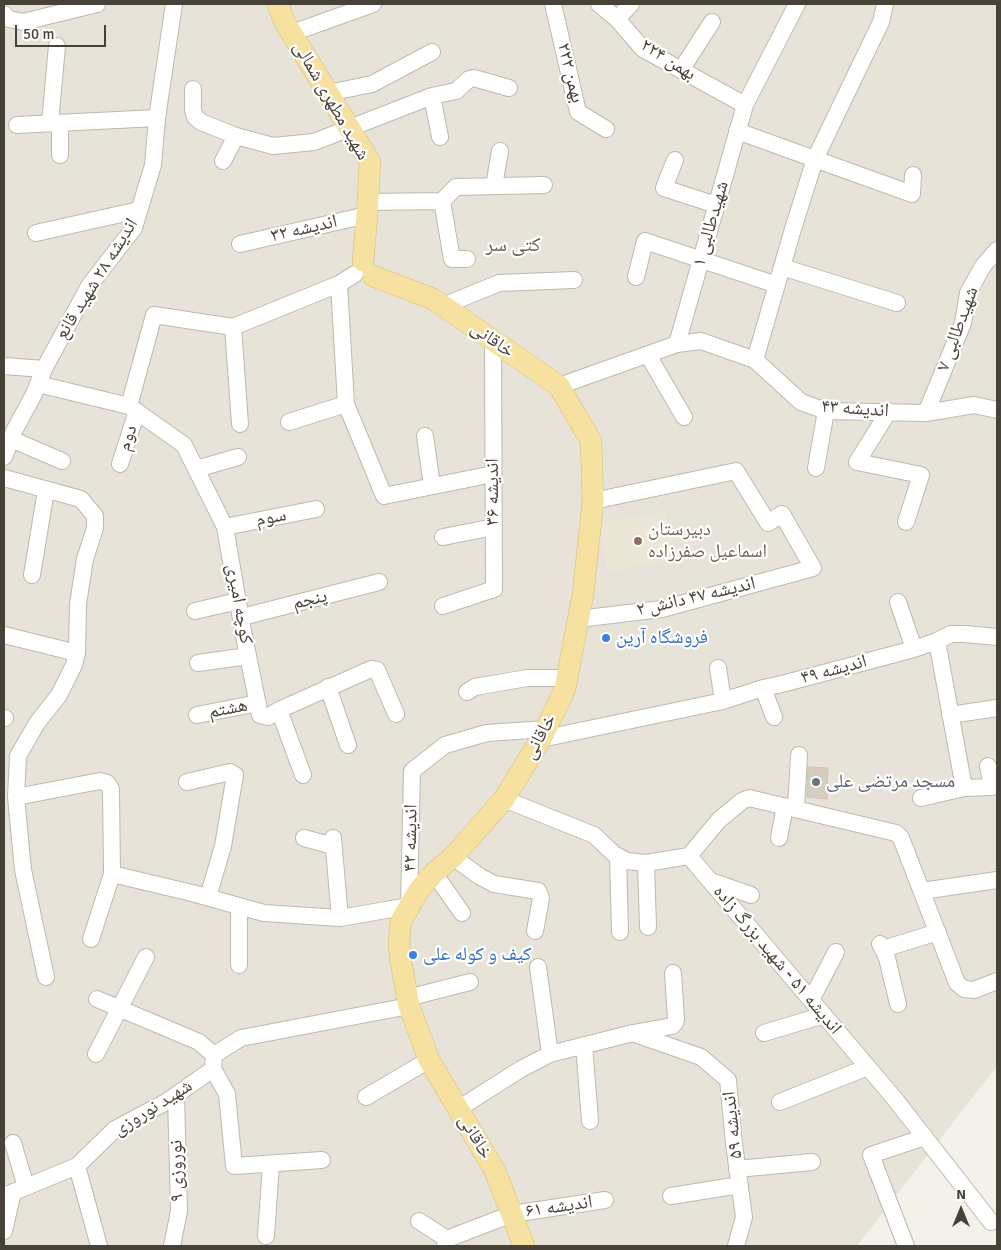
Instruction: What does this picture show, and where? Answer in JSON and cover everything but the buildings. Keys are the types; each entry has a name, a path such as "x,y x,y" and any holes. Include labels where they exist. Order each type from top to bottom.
{"main road":[{"name":"شهید مطهری شمالی","path":"278,4 284,22 370,162 364,271"},
{"name":"خاقانی","path":"364,271 433,299 559,386 591,441 593,501 582,594 565,690 544,734 504,798 453,857 434,873 409,906 401,920 399,942 408,1002 429,1060 495,1171 524,1246"}],"street":[{"path":"4,14 9,19 23,22 97,4"},
{"name":"اندیشه ۲۸ شهید قانع","path":"4,456 44,369 89,286 134,228 153,165 157,118 174,4"},
{"path":"292,33 373,4"},
{"name":"۲۲بهمن ۲","path":"553,4 578,112 606,129"},
{"name":"۲۲بهمن ۴","path":"599,4 617,20 643,49 744,105"},
{"path":"617,20 631,4"},
{"name":"شهیدطالبی ۱","path":"677,344 744,105 797,4"},
{"path":"755,360 815,159 881,22 885,4"},
{"path":"681,70 712,22"},
{"path":"57,46 55,123 60,155"},
{"path":"328,93 372,84 432,52"},
{"path":"194,89 193,110 195,117 201,122 236,136 273,146 314,142 432,96 456,91 461,88 465,81 474,78 509,88"},
{"path":"432,96 440,137"},
{"path":"16,125 157,118"},
{"path":"737,131 912,194 913,175"},
{"path":"223,161 236,136"},
{"path":"494,186 500,151"},
{"path":"675,160 664,188 716,205"},
{"path":"467,259 452,259 442,201 456,187 544,185"},
{"name":"اندیشه ۳۲","path":"240,244 368,208 442,201"},
{"path":"36,232 139,210"},
{"path":"636,277 645,241 777,285"},
{"name":"شهیدطالبی ۷","path":"926,413 963,323 968,293 983,266 997,250"},
{"path":"782,267 897,303"},
{"path":"240,424 232,327 339,284 364,271"},
{"path":"443,306 499,283 574,280"},
{"path":"339,284 346,404 384,496 493,474"},
{"name":"دوم","path":"120,464 154,315 232,327"},
{"name":"اندیشه ۳۶","path":"443,606 494,589 493,341"},
{"name":"اندیشه ۴۳","path":"559,386 677,344 701,341 755,360 801,402 826,411 926,413 974,405 997,410"},
{"path":"648,355 684,418"},
{"path":"4,366 44,369"},
{"path":"38,384 133,408"},
{"path":"289,422 346,404"},
{"name":"کوچه امیری","path":"133,408 184,445 225,526 258,703"},
{"path":"816,468 826,411"},
{"path":"889,411 856,462 921,475 906,522"},
{"path":"425,436 432,486"},
{"path":"11,438 62,461"},
{"path":"196,469 238,457"},
{"name":"اندیشه ۴۷ دانش ۲","path":"578,619 662,609 813,568 782,514 768,523 736,471 593,501"},
{"path":"4,478 81,499 95,516 95,528 85,559 78,604 77,653 74,665 59,695 37,723 18,756 16,797 23,870 46,977"},
{"path":"32,575 46,490"},
{"name":"سوم","path":"225,526 316,509"},
{"path":"443,538 494,526"},
{"name":"پنجم","path":"195,611 240,609 379,582"},
{"path":"898,602 914,649"},
{"name":"اندیشه ۴۹","path":"412,771 445,745 487,733 544,734 723,701 763,688 914,649 951,634 997,637"},
{"path":"4,635 77,653"},
{"path":"937,641 964,788"},
{"path":"198,663 248,656"},
{"path":"718,668 723,701"},
{"path":"258,703 260,714 268,717 328,687 374,669 396,714"},
{"path":"468,692 475,687 528,678 568,678"},
{"path":"328,687 348,745"},
{"path":"763,688 774,717"},
{"name":"هشتم","path":"197,715 258,703"},
{"path":"950,715 997,708"},
{"path":"279,710 303,776"},
{"path":"779,838 791,807 799,755"},
{"path":"921,798 964,788 992,787 988,766"},
{"name":"اندیشه ۴۲","path":"409,906 412,771"},
{"path":"187,782 230,772 236,775 222,846 208,897"},
{"path":"16,797 100,781 107,782 111,789 112,874 91,939"},
{"path":"504,798 594,835 626,862 646,864 689,856 719,820 742,800 749,798 896,832 901,838 957,983 964,989 974,990 997,981"},
{"path":"304,838 333,842 340,918"},
{"name":"اندیشه ۵۱ - شهید بزرگ زاده","path":"689,856 868,1067 991,1222"},
{"path":"453,857 479,876 494,884 538,891 542,898 535,931"},
{"path":"618,857 620,932"},
{"path":"646,864 648,927"},
{"path":"434,873 462,913"},
{"path":"112,874 208,897 264,913 340,918 409,906"},
{"path":"922,891 997,880"},
{"path":"710,882 751,896"},
{"path":"239,906 239,965"},
{"path":"898,1004 887,958 881,947 938,932"},
{"path":"811,1000 836,952"},
{"path":"96,1054 146,957"},
{"path":"538,967 550,1054"},
{"path":"458,1109 521,1069 550,1054 633,1033 672,1026 675,1023 673,972"},
{"name":"شهید نوروزی","path":"14,1192 77,1166 115,1129 176,1096 241,1038 408,1002 470,982"},
{"path":"97,999 200,1042 214,1062 228,1094 234,1166 322,1160"},
{"path":"764,1033 824,1015"},
{"name":"اندیشه ۵۹","path":"633,1033 701,1057 728,1080 744,1217 736,1246"},
{"path":"584,1045 590,1122"},
{"path":"366,1097 429,1060"},
{"path":"780,1102 868,1067"},
{"name":"نوروزی ۹","path":"172,1246 179,1211 176,1096"},
{"path":"906,1246 871,1155 924,1137"},
{"path":"4,1231 14,1192 13,1143"},
{"path":"671,1196 738,1177 812,1162"},
{"path":"266,1236 271,1164"},
{"path":"77,1166 99,1246"},
{"name":"اندیشه ۶۱","path":"446,1242 512,1214 605,1200"},
{"path":"419,1221 446,1242"}],"shaded area":[{"path":"4,4 997,4 997,1066 857,1246 4,1246"},
{"name":"دبیرستان اسماعیل صفرزاده","path":"665,511 677,559 607,572 601,523"}],"place":[{"name":"دبیرستان اسماعیل صفرزاده","path":"638,541"},
{"name":"فروشگاه آرین","path":"606,638"},
{"name":"مسجد مرتضی علی","path":"816,782"},
{"name":"کیف و کوله علی","path":"413,955"}],"district":[{"name":"کتی سر","path":"513,246"}]}
